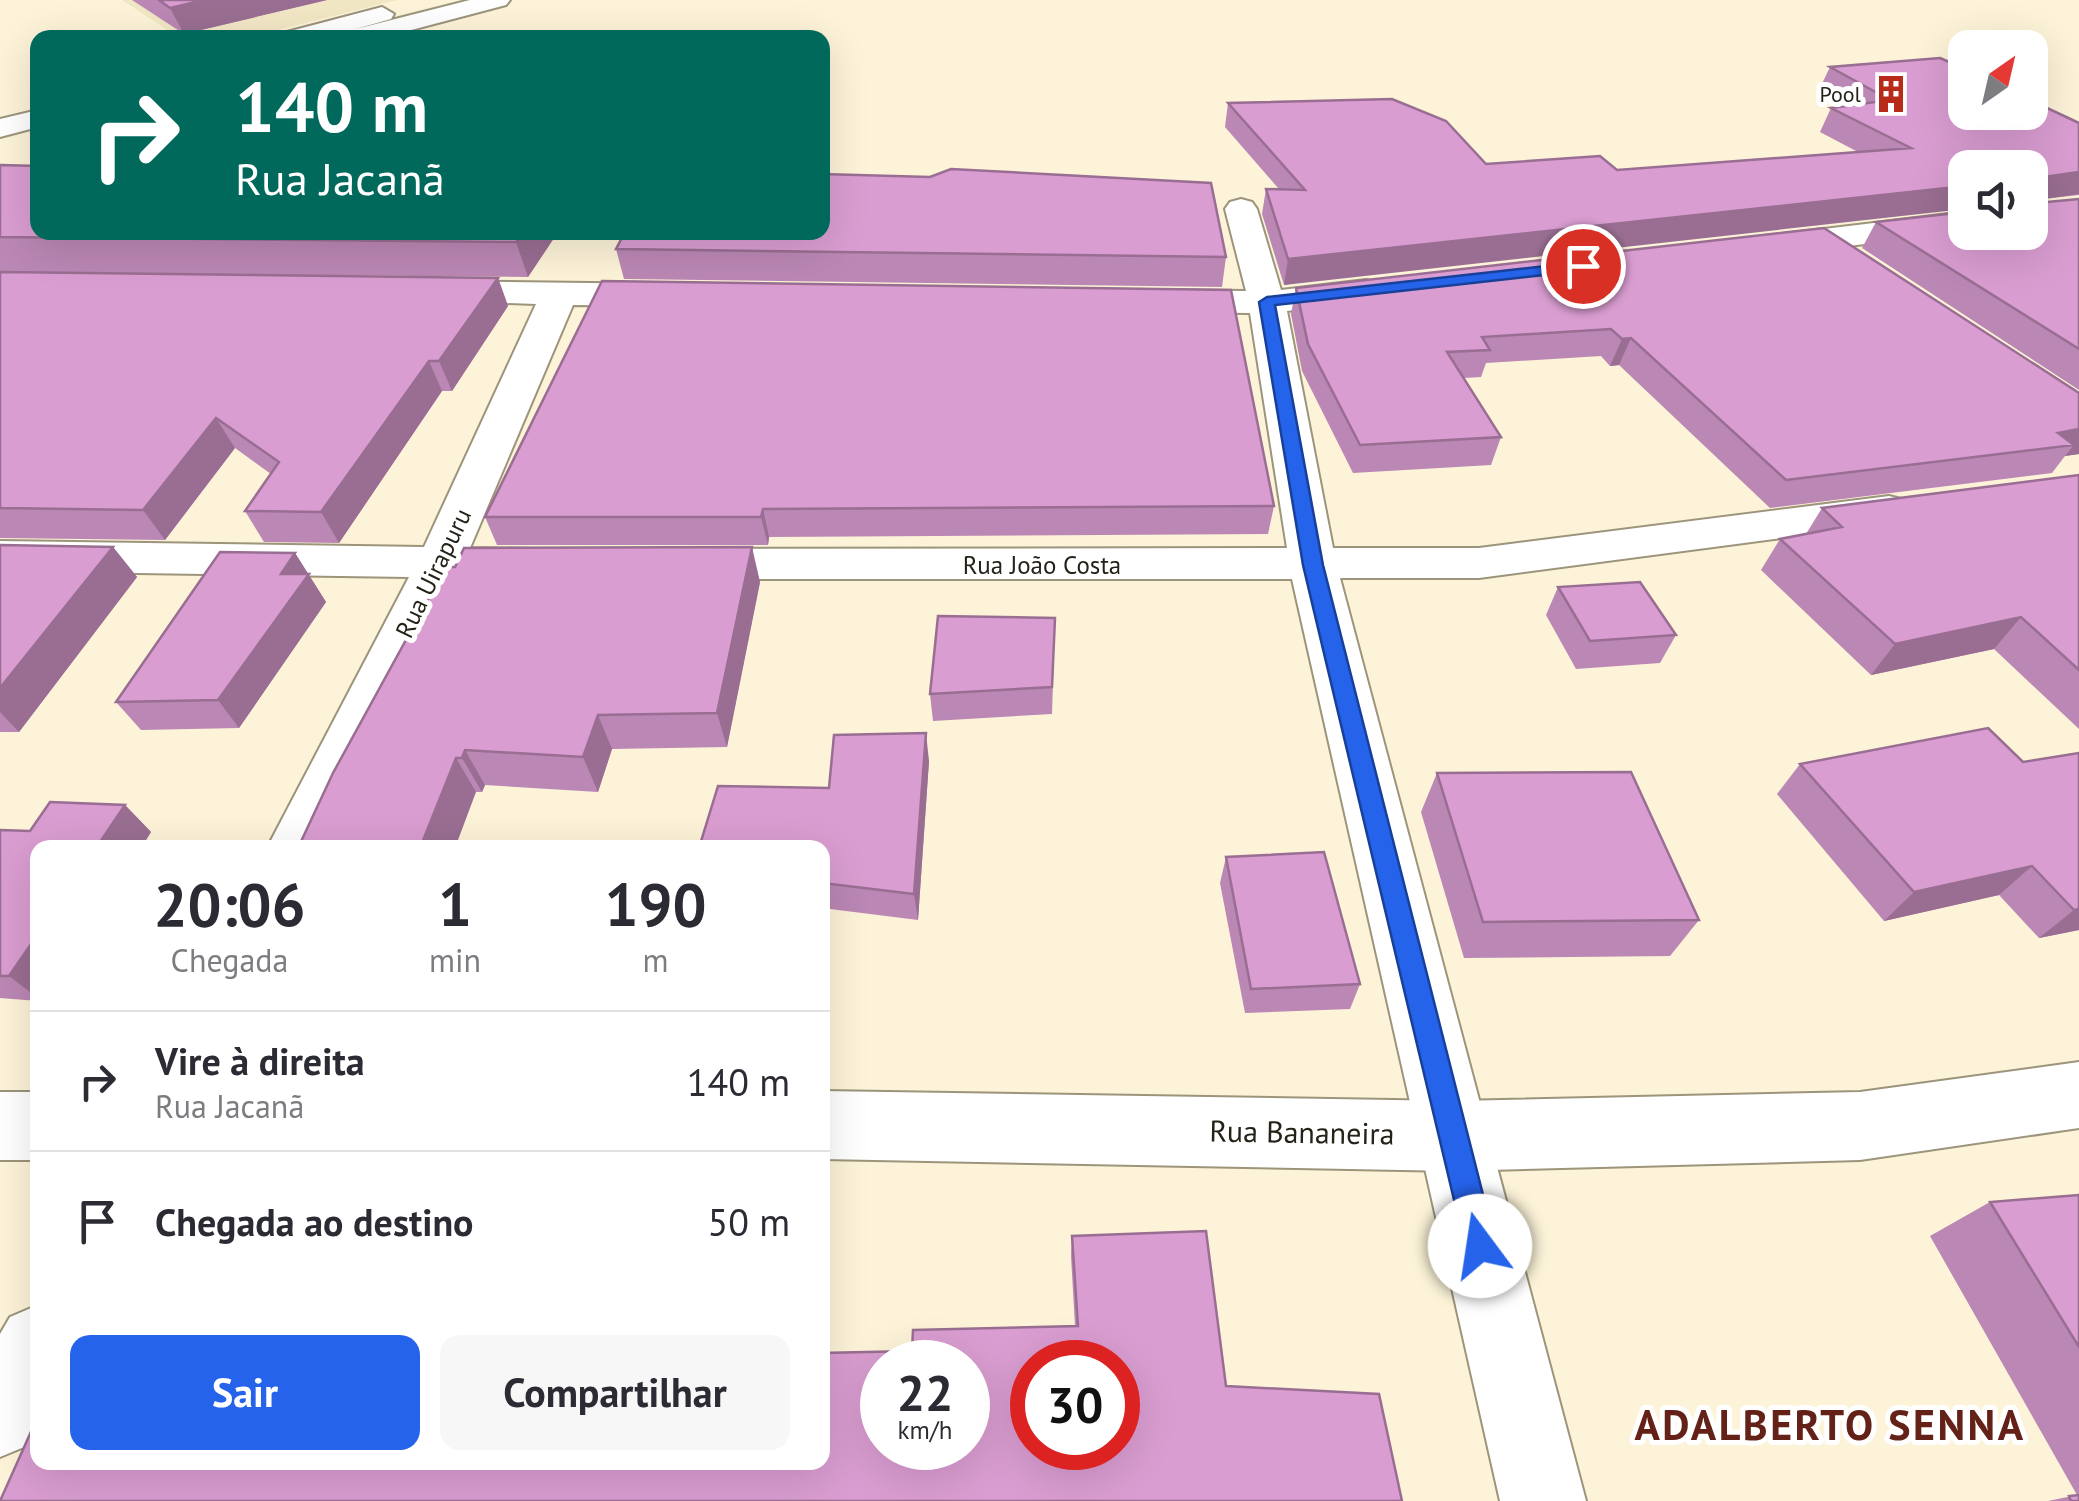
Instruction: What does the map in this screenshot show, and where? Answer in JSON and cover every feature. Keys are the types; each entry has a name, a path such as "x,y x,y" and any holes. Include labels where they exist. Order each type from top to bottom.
{"street":[{"path":"323,30 438,0"},
{"path":"380,30 498,0"},
{"path":"0,113 30,105"},
{"path":"0,128 30,120"},
{"path":"1241,209 1267,302 1313,565 1543,1501"},
{"path":"1741,249 1948,224"},
{"path":"1820,240 1869,271"},
{"path":"1132,300 1267,302 1405,286"},
{"path":"402,292 711,296"},
{"name":"Rua Uirapuru","path":"300,840 440,564 559,294"},
{"name":"Rua João Costa","path":"638,564 1479,562 1924,506"},
{"path":"0,556 579,564"},
{"name":"Rua Bananeira","path":"830,1125 1454,1136 1860,1126 2079,1094"},
{"path":"0,1126 30,1126"},
{"path":"0,1416 30,1360"}],"shaded area":[{"path":"122,0 397,0 277,30 167,30"}],"building":[{"path":"159,0 204,0 170,8"},
{"path":"1940,58 1948,62 1948,130 2048,130 2048,108 2079,123 2079,172 2048,176 2048,150 1948,150 1948,188 1288,259 1266,189 1305,190 1228,103 1392,99 1446,121 1486,164 1600,156 1617,170 1911,148 1831,108 1890,100 1830,67"},
{"path":"0,165 30,166 30,237 0,237"},
{"path":"951,169 1211,183 1226,257 616,249 621,240 830,240 830,174 930,177"},
{"path":"2079,199 2079,349 1876,222 1948,214 1948,250 2048,250 2048,202"},
{"path":"1824,228 2079,393 2079,429 2058,433 2074,445 1786,480 1631,338 1622,339 1611,329 1482,337 1490,350 1447,352 1501,437 1360,445 1308,344 1296,288"},
{"path":"310,240 517,240 516,242"},
{"path":"0,272 498,278 439,361 429,361 321,512 245,511 279,462 216,418 143,510 0,508"},
{"path":"602,281 1231,290 1274,506 763,509 761,517 485,517"},
{"path":"2079,475 2079,670 2021,617 1895,644 1780,539 1842,527 1822,508"},
{"path":"0,545 113,547 0,688"},
{"path":"752,547 717,713 598,715 583,757 465,750 462,758 456,758 423,840 302,840 333,773 446,567 455,567 464,548"},
{"path":"220,552 295,553 281,574 309,574 218,700 116,702"},
{"path":"1640,582 1676,635 1590,641 1558,587"},
{"path":"938,616 1055,618 1052,687 930,694"},
{"path":"1988,728 2023,762 2079,753 2079,909 2074,910 2032,866 1914,892 1800,764"},
{"path":"926,733 914,894 830,884 830,840 701,840 718,786 829,788 834,735"},
{"path":"1631,772 1699,920 1483,922 1437,773"},
{"path":"50,802 125,805 101,840 30,840 30,946 9,976 0,976 0,830 30,831"},
{"path":"1324,852 1360,984 1251,989 1226,857"},
{"path":"2079,1195 2079,1347 1990,1202"},
{"path":"1206,1231 1226,1386 1379,1394 1402,1501 0,1501 30,1434 30,1470 830,1470 830,1353 860,1352 860,1470 990,1470 990,1340 913,1340 913,1330 1078,1326 1072,1236"}],"place":[{"name":"Pool","path":"1891,94"}],"district":[{"name":"ADALBERTO SENNA","path":"1830,1425"}],"route":[{"path":"1480,1246 1313,565 1267,302 1583,266"}]}
